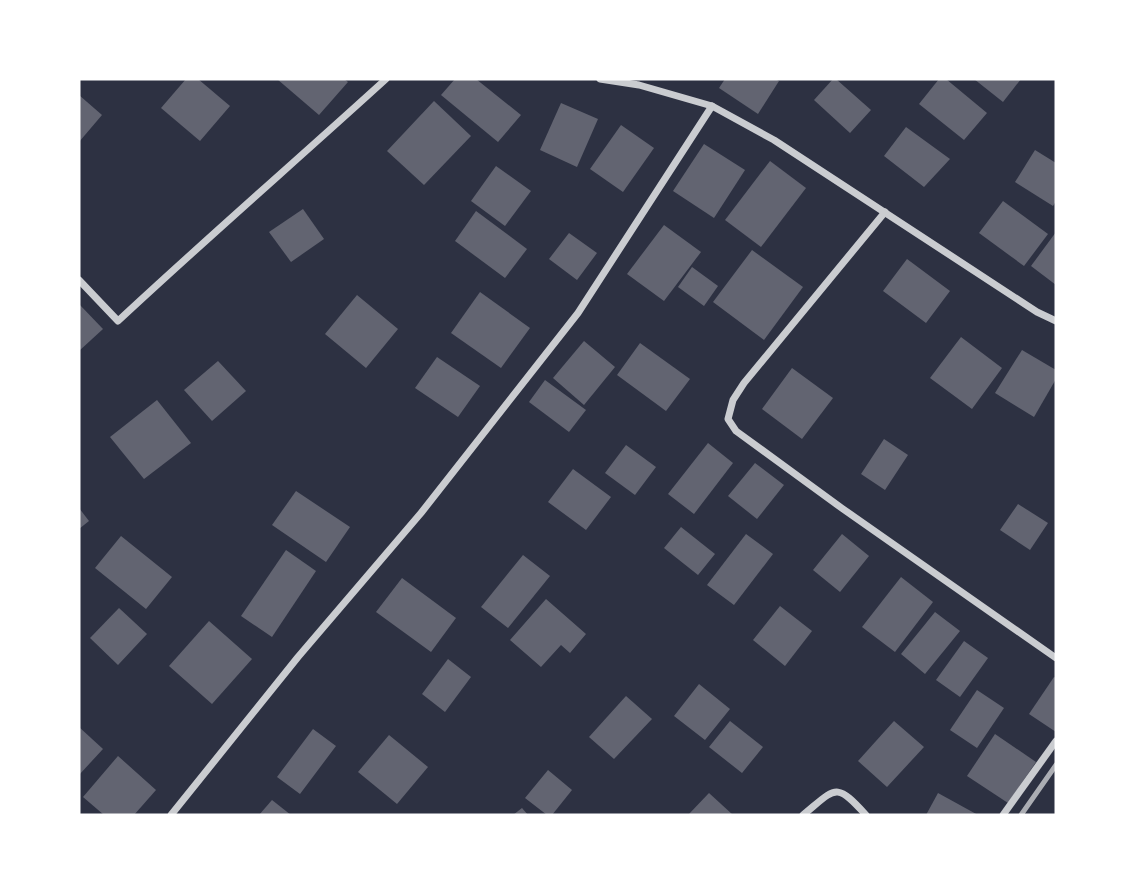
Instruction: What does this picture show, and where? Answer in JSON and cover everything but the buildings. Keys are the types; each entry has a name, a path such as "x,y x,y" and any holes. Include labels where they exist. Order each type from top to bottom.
{"street":[{"path":"79,280 118,321 386,79"},
{"path":"600,79 639,85 712,106 774,140 1037,312 1056,321"},
{"path":"171,815 298,657 421,513 578,313 712,106"},
{"path":"885,212 744,383 733,400 728,419 736,431 843,509 1056,658"},
{"path":"1003,815 1056,741"},
{"path":"803,815 835,791 852,799 866,815"}],"railway":[{"path":"1021,815 1056,765"}]}
